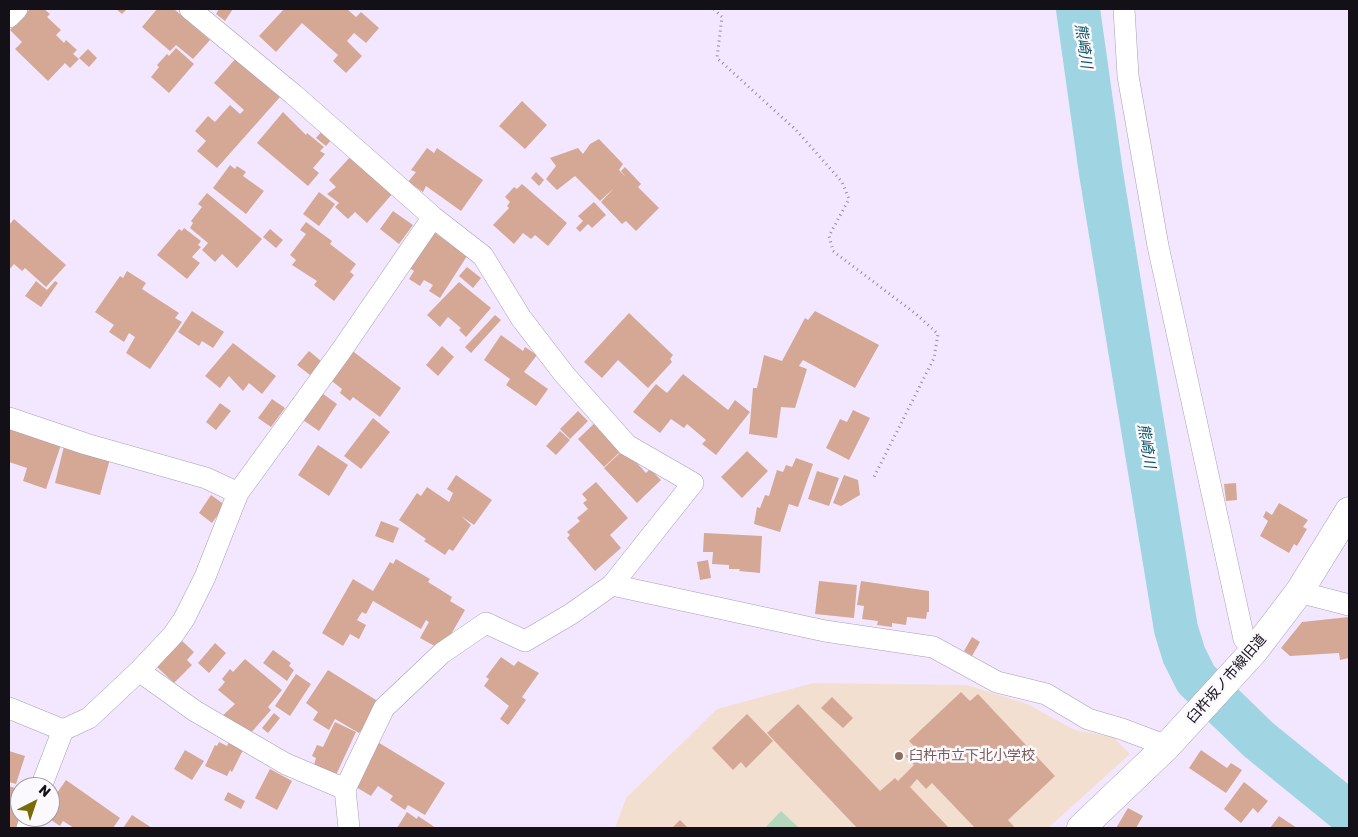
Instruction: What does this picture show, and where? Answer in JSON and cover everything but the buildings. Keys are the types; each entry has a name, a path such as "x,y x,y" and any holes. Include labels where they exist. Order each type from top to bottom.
{"street":[{"path":"9,17 16,9"},
{"path":"190,9 293,94 433,217 483,256 504,292 532,332 564,374 627,445 693,483 612,585 571,614 525,641 486,623 442,653 384,708 345,788 349,828"},
{"path":"1124,9 1128,76 1158,246 1249,656"},
{"path":"45,777 63,730 89,718 139,671 173,635 184,620 205,577 238,493 341,350 433,217"},
{"path":"9,418 86,444 206,478 238,493"},
{"name":"臼杵坂ノ市線旧道","path":"1081,828 1174,738 1249,656 1299,592 1349,511"},
{"path":"612,585 825,631 934,647 997,682 1046,694 1088,720 1122,729 1174,738"},
{"path":"1299,592 1349,605"},
{"path":"139,671 195,711 286,764 345,788"},
{"path":"9,708 63,730"}],"path":[{"path":"714,9 722,18 717,58 796,130 842,182 849,199 829,236 832,251 916,314 938,334 934,358 873,479"}],"shaded area":[{"name":"臼杵市立下北小学校","path":"813,683 967,685 1027,704 1075,730 1113,737 1130,754 1048,828 615,828 626,798 717,709"}],"green space":[{"path":"781,811 799,828 765,828"}],"waterway":[{"name":"熊崎川","path":"1078,9 1101,173 1176,629 1184,655 1196,679 1259,740 1349,813"}],"place":[{"name":"臼杵市立下北小学校","path":"899,756"}]}
